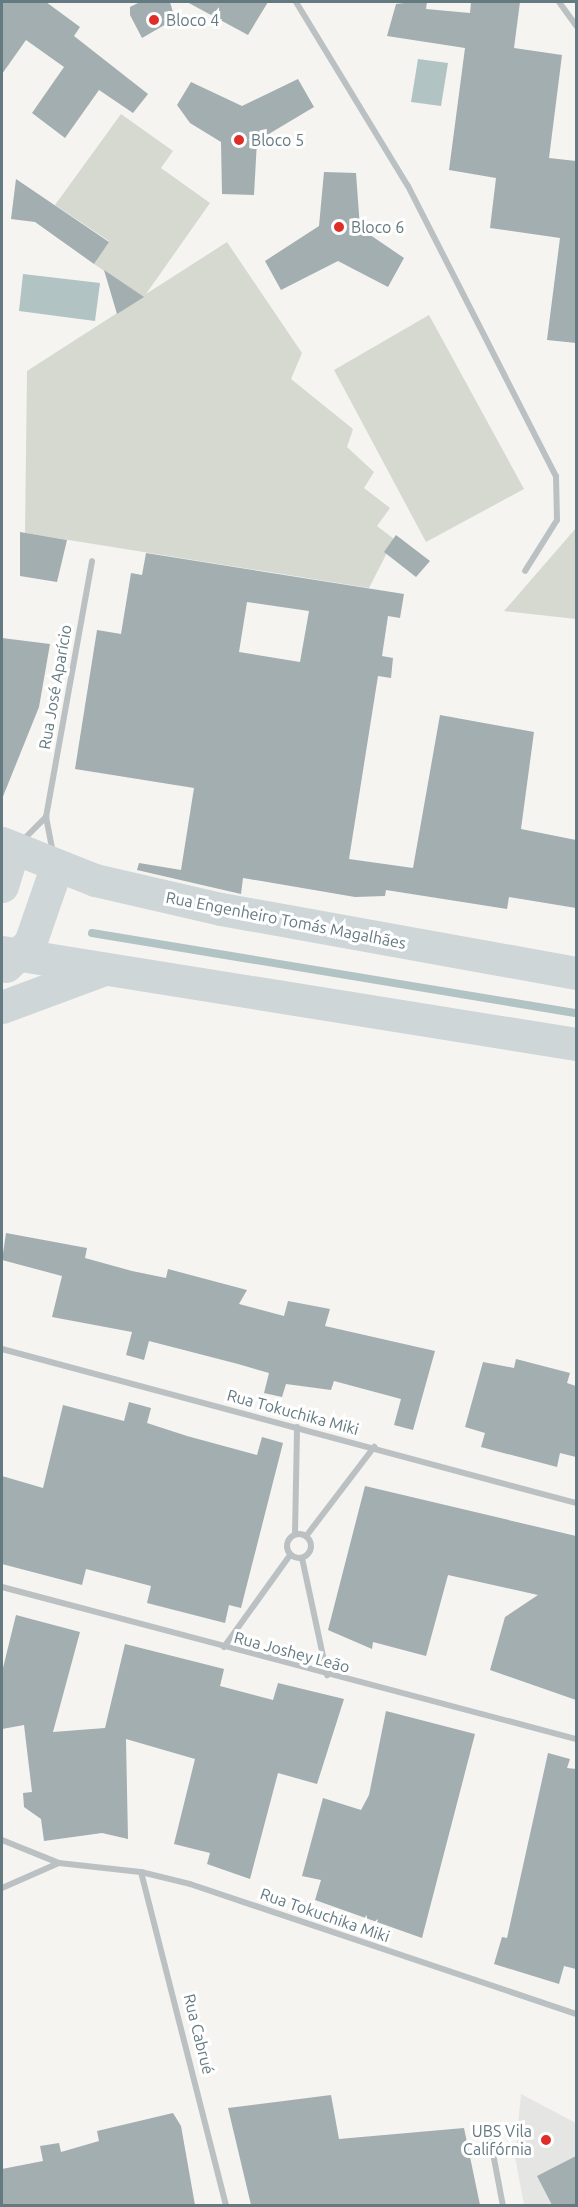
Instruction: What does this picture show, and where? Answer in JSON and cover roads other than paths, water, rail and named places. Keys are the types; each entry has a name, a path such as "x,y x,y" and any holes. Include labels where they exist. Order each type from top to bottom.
{"street":[{"path":"296,2 408,186 556,476 557,520 525,571"},
{"path":"559,2 576,25"},
{"name":"Rua José Aparício","path":"54,875 46,817 92,561"},
{"path":"6,861 46,817"},
{"name":"Rua Engenheiro Tomás Magalhães","path":"6,861 54,875 221,909 576,973"},
{"path":"54,875 14,955 576,1044"},
{"path":"2,1006 106,968"},
{"name":"Rua Tokuchika Miki","path":"2,1348 576,1503"},
{"path":"296,1534 297,1427"},
{"path":"307,1535 374,1447"},
{"path":"224,1647 290,1555 287,1542 296,1534 307,1535"},
{"path":"302,1558 311,1549 307,1535"},
{"path":"290,1555 302,1558"},
{"path":"302,1558 327,1675"},
{"name":"Rua Joshey Leão","path":"2,1587 327,1675 576,1739"},
{"name":"Rua Tokuchika Miki","path":"2,1840 59,1863 141,1872 576,2014"},
{"name":"Rua Tokuchika Miki","path":"2,1888 59,1863"},
{"name":"Rua Cabrué","path":"141,1872 226,2205"},
{"path":"489,2132 503,2205"}],"waterway":[{"path":"92,933 576,1013"}],"place":[{"name":"Bloco 4","path":"154,20"},
{"name":"Bloco 5","path":"239,140"},
{"name":"Bloco 6","path":"339,227"},
{"name":"UBS Vila Califórnia","path":"546,2140"}]}
